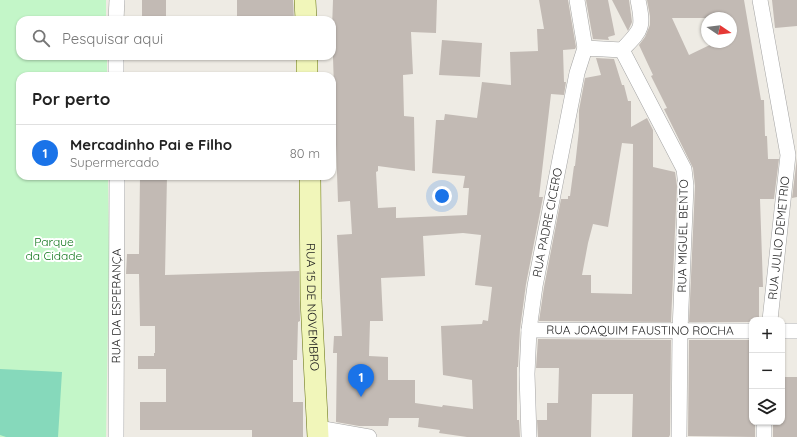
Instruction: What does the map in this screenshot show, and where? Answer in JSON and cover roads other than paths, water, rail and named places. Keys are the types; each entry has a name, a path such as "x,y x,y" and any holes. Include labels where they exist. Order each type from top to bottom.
{"main road":[{"path":"305,0 306,16"},
{"path":"307,60 307,72"},
{"name":"RUA 15 DE NOVEMBRO","path":"310,180 311,300 318,432"}],"street":[{"path":"116,0 116,16"},
{"path":"577,0 585,48 622,50 641,27 642,19 638,0"},
{"name":"RUA JULIO DEMETRIO","path":"760,0 792,151 770,317"},
{"name":"RUA PADRE CICERO","path":"529,437 527,374 529,330 535,286 577,73 585,48"},
{"name":"RUA MIGUEL BENTO","path":"622,50 684,169 686,177 680,331 679,437"},
{"path":"116,60 116,72"},
{"name":"RUA DA ESPERANÇA","path":"116,437 117,180"},
{"name":"RUA JOAQUIM FAUSTINO ROCHA","path":"529,330 749,331"},
{"path":"785,331 797,331"},
{"path":"764,425 764,437"},
{"path":"318,432 369,437"}],"place":[{"name":"Mercadinho Pai e Filho","path":"361,397"}],"park label":[{"name":"Parque da Cidade","path":"54,249"}]}
